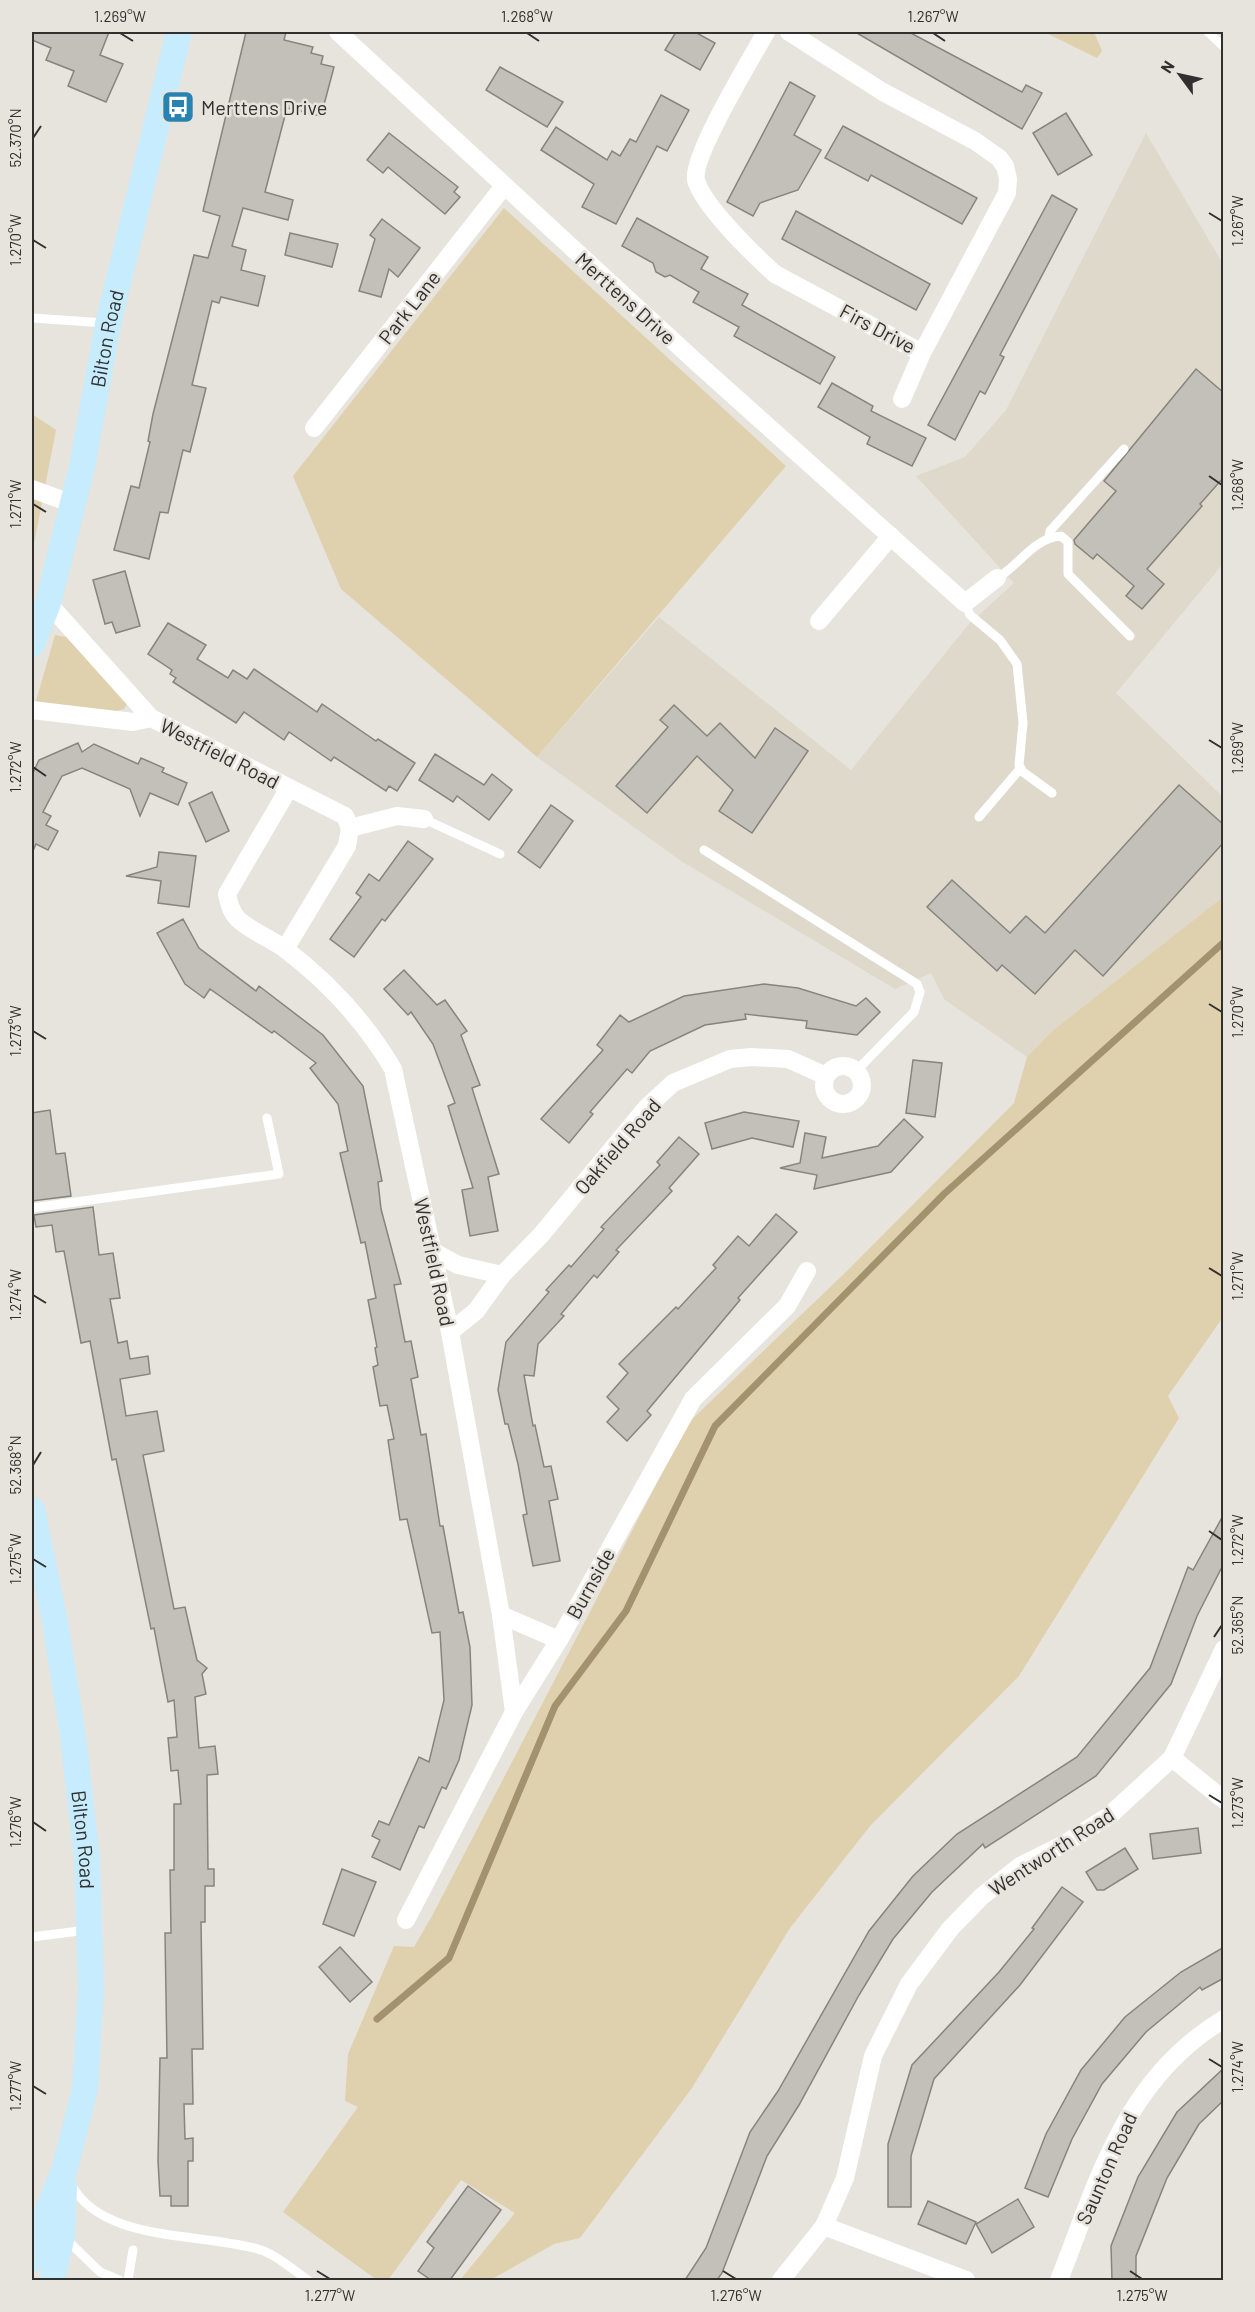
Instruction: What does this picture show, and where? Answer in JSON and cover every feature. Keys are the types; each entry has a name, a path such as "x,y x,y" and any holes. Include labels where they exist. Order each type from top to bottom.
{"main road":[{"name":"Bilton Road","path":"32,644 48,603 73,504 108,324 179,32"},
{"name":"Bilton Road","path":"32,1510 55,1622 72,1729 87,1858 92,1989 86,2089 64,2171 33,2250"},
{"name":"Bilton Road","path":"52,2280 62,2235 64,2171"}],"street":[{"name":"Merttens Drive","path":"338,32 504,186 965,603"},
{"name":"Firs Drive","path":"766,32 703,149 695,177 702,195 756,257 775,274 922,353 1007,193 1005,166 999,158 975,141 883,92 789,32"},
{"name":"Park Lane","path":"314,428 504,186"},
{"path":"902,399 922,353"},
{"path":"32,489 73,504"},
{"path":"819,621 891,536"},
{"path":"965,603 997,578"},
{"name":"Westfield Road","path":"48,603 151,718 345,816 350,828"},
{"name":"Westfield Road","path":"32,710 133,722 151,718"},
{"name":"Westfield Road","path":"289,788 226,894 229,907 238,919 285,949 341,1000 378,1043 393,1069 404,1109 450,1332 501,1615 514,1712"},
{"path":"285,949 347,846 350,828 398,816 424,819"},
{"name":"Oakfield Road","path":"450,1332 476,1311 502,1275 541,1235 648,1107 673,1083 730,1059 751,1057 788,1059 826,1076"},
{"path":"840,1066 856,1071 861,1089 854,1099 842,1103 836,1102 826,1094 824,1082 826,1076 840,1066"},
{"path":"432,1251 458,1265 502,1275"},
{"name":"Burnside","path":"406,1920 514,1712 559,1640 693,1399 787,1305 807,1271"},
{"path":"501,1615 559,1640"},
{"name":"Wentworth Road","path":"781,2280 824,2226 845,2178 873,2056 909,1984 950,1929 981,1897 1020,1866 1064,1844 1110,1815 1172,1758 1224,1649"},
{"path":"1172,1758 1224,1800"},
{"name":"Saunton Road","path":"1059,2280 1112,2146 1135,2103 1195,2036 1224,2019"},
{"path":"824,2226 934,2275 966,2280"}],"lane":[{"path":"1208,32 1224,47"},
{"path":"32,305 33,317 108,324"},
{"path":"1049,537 1050,531 1124,449"},
{"path":"997,578 1049,537 1061,536 1068,542 1068,574 1130,636"},
{"path":"965,603 970,615 1000,640 1017,664 1023,723 1020,769 979,818"},
{"path":"1020,769 1052,793"},
{"path":"424,819 500,854"},
{"path":"704,850 916,984 920,992 914,1012 856,1071"},
{"path":"32,1208 279,1174 267,1118"},
{"path":"32,1937 90,1930"},
{"path":"64,2171 80,2197 117,2222 263,2250 308,2280"},
{"path":"62,2235 100,2272 119,2280"},
{"path":"128,2280 133,2250"}],"shaded area":[{"path":"1044,32 1094,32 1102,51 1097,58"},
{"path":"1146,133 1223,264 1223,564 1116,693 1223,797 1223,897 1052,1031 1027,1057 944,999 931,973 895,989 681,861 537,757 659,617 851,770 968,625 1014,583 916,476 965,457 1006,410"},
{"path":"504,208 786,466 537,757 341,589 293,476"},
{"path":"32,414 56,430 32,554"},
{"path":"55,635 66,637 128,702 124,709 106,714 34,708"},
{"path":"1223,897 1223,1317 1168,1396 1179,1418 1019,1676 870,1826 790,1928 692,2088 580,2238 554,2244 494,2278 460,2280 515,2213 461,2180 388,2280 377,2280 283,2212 358,2107 345,2101 348,2054 394,1946 414,1947 432,1916 688,1423 847,1271 1014,1103 1027,1057 1052,1031"}],"building":[{"path":"32,32 109,32 100,55 123,64 106,102 68,86 74,71 46,60 51,48 32,40"},
{"path":"246,32 286,32 284,40 313,47 311,53 323,56 321,64 334,67 321,116 287,108 265,192 293,200 288,220 243,208 232,246 246,250 241,270 265,276 258,306 221,297 219,303 212,301 192,385 206,388 190,452 183,450 168,513 160,512 149,559 114,550 131,486 139,488 150,442 148,441 153,414 194,255 208,258 220,216 203,211"},
{"path":"676,32 695,32 715,43 700,70 665,50"},
{"path":"855,32 909,32 1022,92 1026,85 1042,93 1022,129"},
{"path":"500,67 563,102 547,127 486,90"},
{"path":"790,82 815,96 794,135 821,150 798,190 760,203 753,216 727,202"},
{"path":"661,95 689,110 667,151 657,146 616,224 582,207 594,184 541,150 556,127 607,160 612,151 620,156 630,139 636,142"},
{"path":"1066,113 1092,155 1058,175 1033,133"},
{"path":"843,126 977,198 962,224 871,175 868,181 825,158"},
{"path":"389,133 458,187 454,192 460,197 445,214 388,167 383,173 367,160"},
{"path":"1052,195 1077,209 1000,355 1004,357 985,394 980,391 955,440 928,425"},
{"path":"796,211 930,284 916,310 782,239"},
{"path":"637,218 708,257 701,269 748,294 742,305 835,357 820,384 734,336 739,327 693,302 699,292 670,275 665,277 656,272 653,263 622,246"},
{"path":"382,219 420,248 398,277 389,269 381,297 359,291 375,239 370,235"},
{"path":"290,233 338,244 332,267 285,255"},
{"path":"1196,369 1224,393 1224,477 1147,569 1164,584 1142,609 1126,596 1134,586 1097,554 1093,559 1075,544 1074,540 1116,491 1104,481"},
{"path":"832,383 873,406 871,411 926,438 912,466 867,444 870,437 818,407"},
{"path":"125,571 140,626 116,633 112,622 105,624 93,580"},
{"path":"168,623 206,645 197,659 228,678 233,670 247,679 254,669 317,712 322,704 376,741 378,739 415,763 397,791 389,786 386,791 334,757 331,761 289,732 284,740 244,712 236,723 173,682 176,678 170,674 172,670 148,654"},
{"path":"674,705 707,736 720,723 755,758 775,728 808,751 752,833 719,811 733,790 697,756 647,813 616,786 668,727 660,720"},
{"path":"78,743 82,752 94,744 138,764 141,758 164,768 162,772 187,783 178,805 150,793 140,816 130,789 82,768 62,776 43,812 51,816 46,825 58,831 48,850 36,844 32,853 32,775 39,760"},
{"path":"435,754 484,785 492,774 512,790 489,820 457,796 453,802 419,780"},
{"path":"1179,785 1224,825 1224,842 1103,976 1075,950 1035,994 1002,965 997,971 927,907 952,880 1010,933 1026,916 1045,933"},
{"path":"212,792 229,831 206,842 189,803"},
{"path":"551,805 573,821 540,868 518,852"},
{"path":"408,841 433,859 385,921 382,919 354,957 330,939 361,897 356,893 369,874 379,881"},
{"path":"159,852 196,856 189,907 158,903 161,881 126,876 157,867"},
{"path":"183,919 199,948 256,991 259,986 323,1035 363,1086 382,1181 378,1182 381,1209 401,1284 394,1285 405,1342 411,1341 418,1377 411,1379 421,1435 426,1434 440,1526 443,1526 459,1613 463,1612 470,1647 472,1705 459,1760 446,1789 442,1787 424,1828 419,1826 400,1870 372,1857 380,1840 372,1836 379,1821 389,1825 419,1757 429,1762 444,1700 440,1632 432,1633 407,1519 400,1520 388,1440 394,1439 387,1405 380,1406 373,1367 378,1365 375,1348 377,1347 368,1300 376,1298 365,1242 361,1243 340,1153 348,1151 338,1104 310,1068 316,1063 274,1031 272,1033 210,989 204,998 185,984 157,933"},
{"path":"404,970 437,1005 445,1000 467,1031 461,1035 480,1085 472,1088 499,1174 488,1177 498,1231 470,1236 462,1190 473,1188 448,1106 455,1103 433,1044 411,1012 408,1015 384,989"},
{"path":"764,984 798,988 856,1006 866,998 880,1012 857,1035 806,1028 807,1021 745,1014 746,1019 705,1025 650,1051 632,1073 627,1069 590,1112 593,1114 569,1143 541,1119 603,1050 597,1045 620,1015 629,1022 684,996"},
{"path":"913,1060 942,1063 935,1117 906,1113"},
{"path":"50,1110 56,1154 65,1153 71,1196 32,1201 32,1113"},
{"path":"744,1112 799,1121 793,1147 752,1138 712,1149 705,1123"},
{"path":"904,1119 923,1137 891,1172 814,1189 817,1175 780,1168 800,1163 805,1133 826,1137 822,1158 878,1146"},
{"path":"679,1137 699,1154 669,1188 672,1191 616,1250 619,1252 597,1278 594,1275 561,1314 564,1316 538,1344 534,1376 524,1375 533,1426 535,1425 544,1467 551,1466 558,1499 549,1501 560,1561 533,1566 523,1515 527,1514 518,1464 508,1424 505,1424 498,1390 506,1342 549,1292 546,1290 569,1265 571,1267 604,1229 601,1227 660,1165 657,1162"},
{"path":"93,1207 99,1255 113,1253 120,1298 110,1299 118,1343 127,1341 130,1359 148,1356 150,1374 120,1379 126,1416 157,1411 164,1451 143,1455 174,1609 185,1607 197,1660 207,1668 202,1674 206,1694 195,1697 199,1748 215,1746 218,1774 207,1775 208,1869 214,1869 214,1886 205,1886 205,1922 201,1922 203,2049 192,2049 193,2104 184,2104 185,2139 193,2138 193,2161 188,2161 188,2206 171,2206 171,2196 160,2196 158,2161 160,2058 167,2058 165,1933 171,1933 170,1870 174,1870 174,1804 181,1804 178,1770 171,1771 168,1738 177,1737 174,1700 168,1702 116,1459 112,1460 90,1341 81,1343 64,1251 56,1252 52,1225 36,1227 34,1215"},
{"path":"776,1214 797,1232 738,1298 740,1300 647,1411 651,1415 627,1441 607,1422 619,1409 607,1397 628,1373 619,1364 676,1307 678,1309 716,1268 713,1265 738,1236 749,1246"},
{"path":"1224,1514 1224,1563 1197,1616 1171,1684 1096,1776 985,1848 983,1844 932,1892 893,1939 859,1995 799,2105 767,2156 722,2273 717,2280 685,2280 706,2248 750,2132 778,2091 869,1931 913,1876 957,1834 1077,1757 1150,1668 1188,1567 1193,1570"},
{"path":"1198,1828 1201,1853 1153,1859 1150,1834"},
{"path":"1125,1848 1138,1869 1104,1890 1097,1890 1086,1872"},
{"path":"342,1869 376,1882 354,1936 323,1924"},
{"path":"1062,1887 1083,1902 1020,1985 934,2079 911,2156 911,2207 888,2207 888,2144 912,2065 999,1972 1034,1929 1032,1928"},
{"path":"340,1947 372,1982 350,2002 319,1967"},
{"path":"1224,1947 1224,1978 1202,1990 1200,1987 1146,2032 1102,2084 1072,2139 1048,2197 1025,2188 1046,2134 1081,2070 1125,2017 1181,1972"},
{"path":"1224,2068 1224,2100 1199,2124 1167,2178 1136,2256 1136,2280 1112,2280 1111,2246 1138,2177 1177,2112"},
{"path":"468,2186 501,2210 450,2280 431,2280 418,2271 434,2248 427,2242"},
{"path":"1018,2199 1034,2227 992,2253 976,2224"},
{"path":"928,2201 976,2222 966,2244 918,2224"}],"waterway":[{"path":"377,2019 449,1958 555,1706 626,1611 715,1426 944,1194 1224,942"}],"place":[{"name":"Merttens Drive","path":"178,107"}]}
